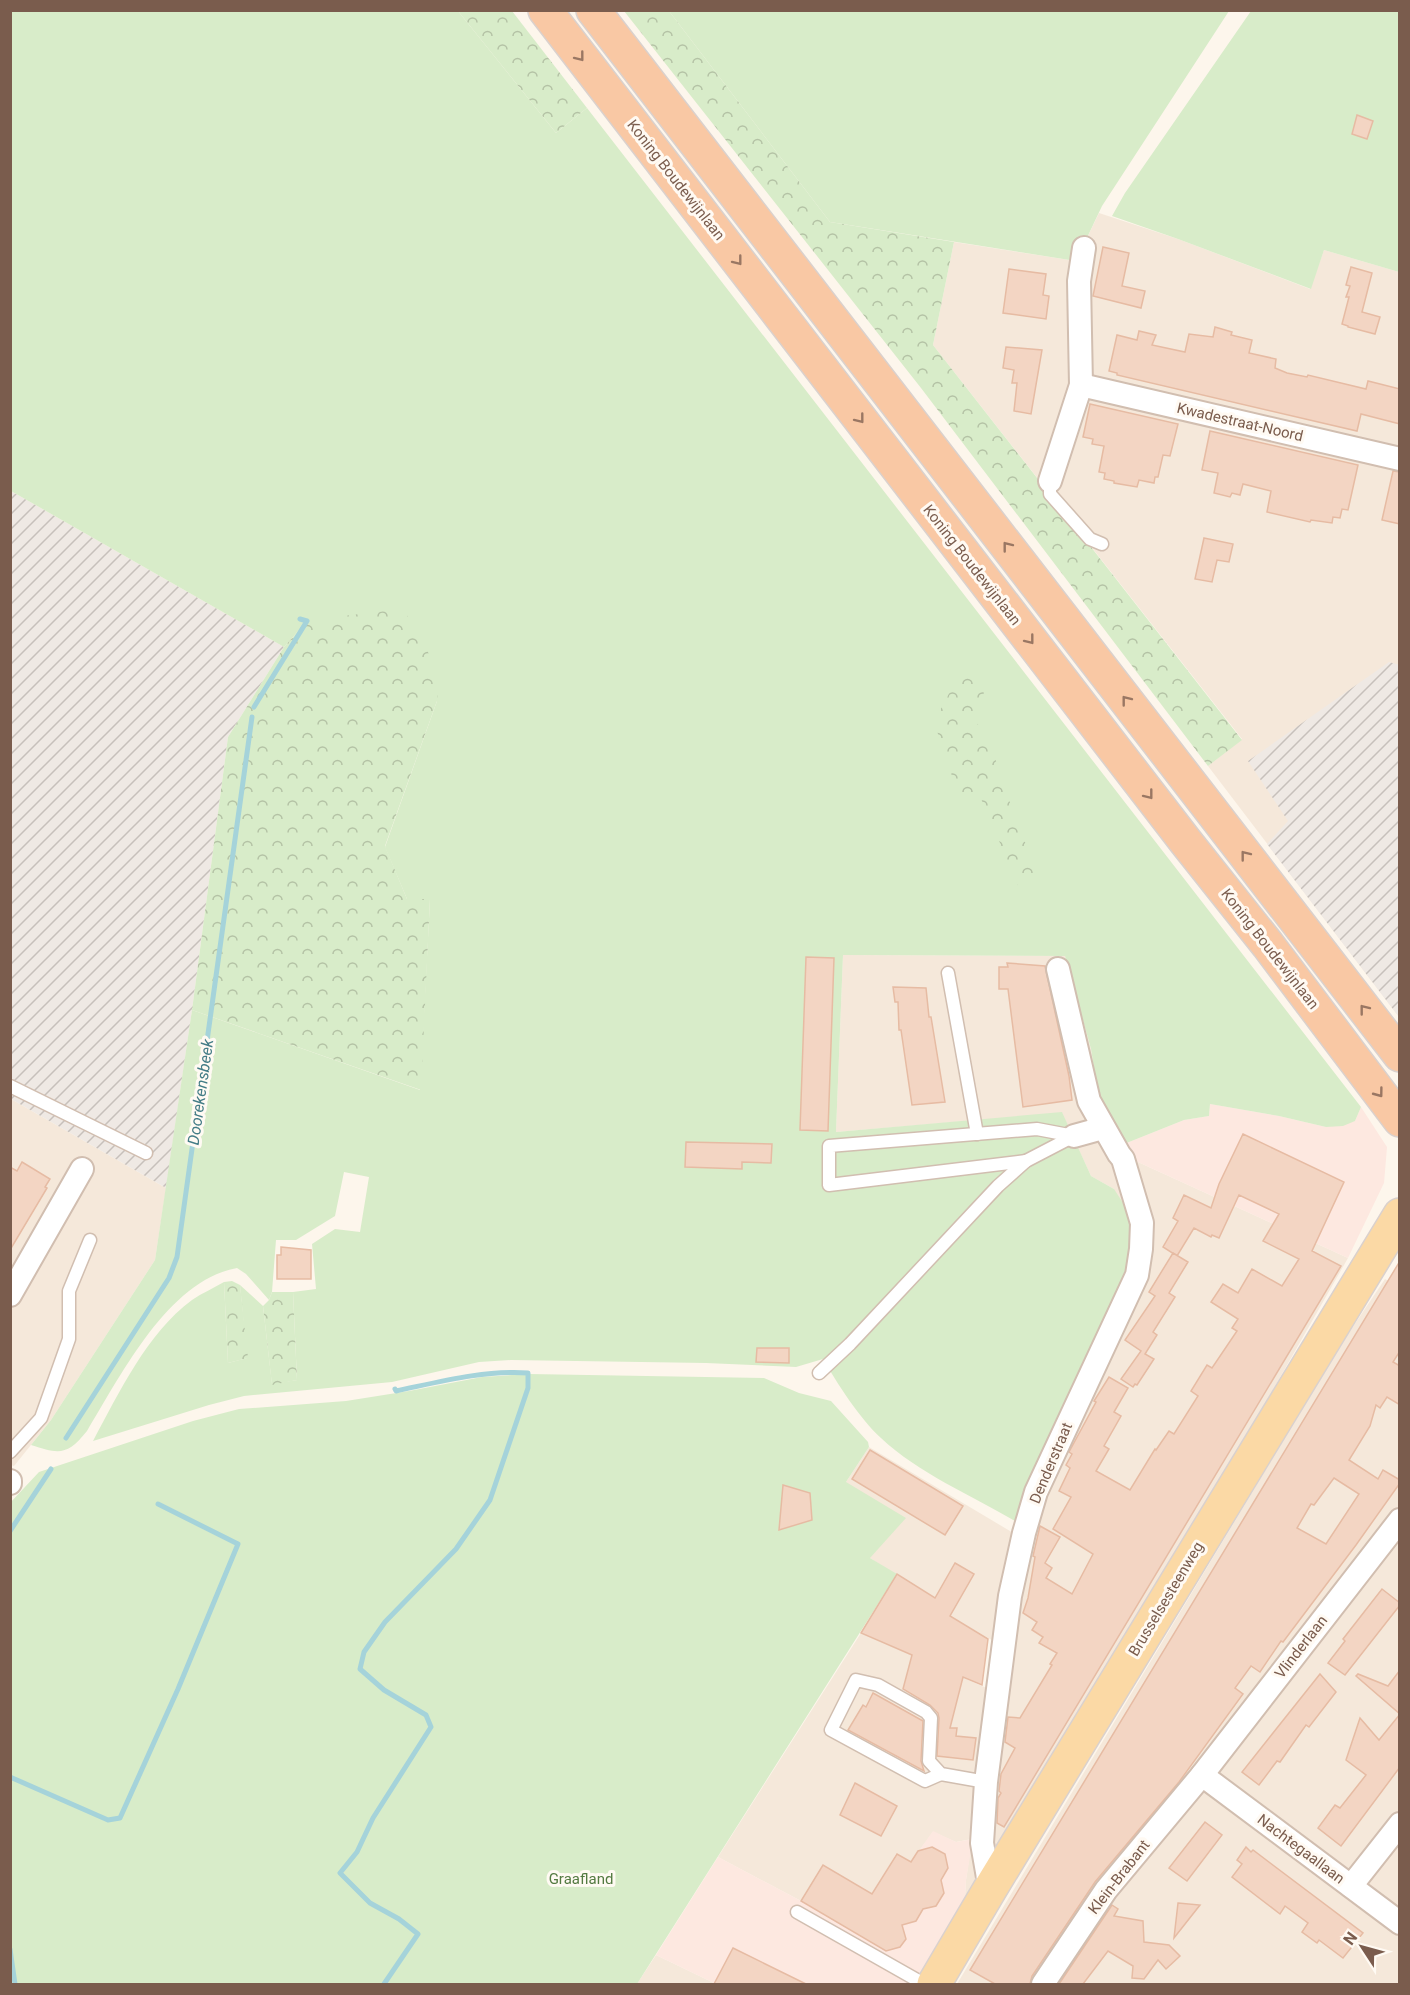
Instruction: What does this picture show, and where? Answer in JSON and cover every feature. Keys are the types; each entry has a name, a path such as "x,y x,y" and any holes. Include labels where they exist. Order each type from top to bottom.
{"highway":[{"name":"Koning Boudewijnlaan","path":"544,10 1268,945 1400,1120"},
{"path":"593,10 1400,1055"}],"main road":[{"name":"Brusselsesteenweg","path":"933,1984 1400,1215"}],"street":[{"path":"1050,481 1081,385 1079,281 1084,248"},
{"name":"Kwadestraat-Noord","path":"1081,385 1400,459"},
{"name":"Denderstraat","path":"990,1889 982,1843 986,1782 1010,1596 1035,1492 1137,1275 1141,1250 1142,1222 1123,1159 1089,1101 1058,969"},
{"path":"1074,1136 1103,1128"},
{"path":"10,1295 82,1170"},
{"name":"Vlinderlaan","path":"1202,1775 1400,1520"},
{"name":"Nachtegaallaan","path":"1202,1775 1400,1923"},
{"name":"Klein-Brabant","path":"1043,1984 1106,1890 1202,1775"},
{"path":"1351,1886 1400,1824"}],"lane":[{"path":"1050,481 1050,494 1090,539 1102,544"},
{"path":"948,973 977,1134"},
{"path":"10,1086 146,1153"},
{"path":"1026,1161 829,1185 829,1146 1037,1129 1074,1136"},
{"path":"819,1373 850,1344 998,1186 1026,1161 1074,1136"},
{"path":"10,1452 41,1418 69,1339 69,1291 90,1240"},
{"path":"941,1774 929,1761 931,1718 926,1712 878,1685 856,1680 831,1730 925,1781 941,1774 986,1782"},
{"path":"796,1912 933,1984"}],"shaded area":[{"path":"1099,213 1178,239 1310,289 1324,250 1399,272 1399,1017 1208,766 1242,739 933,345 954,242 1076,261"},
{"path":"11,491 284,647 228,737 166,1188 11,1099"},
{"path":"1389,662 1400,665 1399,1017 1267,844 1288,821 1248,761"},
{"path":"843,955 1065,956 1091,1049 1099,1101 1127,1157 1348,1258 1164,1581 964,1914 972,1839 956,1842 933,1832 911,1862 896,1854 872,1894 801,1901 718,1857 861,1633 991,1690 997,1643 931,1605 904,1580 870,1558 846,1482 869,1447 1015,1534 1015,1521 1114,1189 1091,1176 1062,1113 836,1132"},
{"path":"11,1099 166,1188 155,1260 51,1420 14,1466 11,1465"},
{"path":"1210,1104 1326,1127 1355,1121 1361,1107 1387,1147 1384,1183 1348,1258 1127,1157 1119,1146 1184,1120 1209,1116"},
{"path":"1385,1279 1400,1288 1399,1984 957,1984 1340,1346"},
{"path":"933,1831 956,1842 973,1839 966,1880 964,1914 922,1984 716,1984 656,1955 718,1857 801,1901 823,1865 872,1894 897,1854 911,1862"},
{"path":"656,1955 716,1984 637,1984"}],"green space":[{"path":"11,11 458,11 556,133 587,108 1361,1107 1355,1121 1343,1126 1326,1127 1210,1104 1209,1116 1184,1120 1119,1146 1099,1101 1091,1049 1065,956 843,955 836,1132 1062,1112 1091,1176 1114,1189 1129,1212 1135,1233 1133,1254 1015,1521 928,1473 896,1451 857,1411 823,1359 796,1367 706,1363 511,1360 479,1362 392,1382 244,1396 93,1441 135,1365 161,1329 192,1300 224,1282 228,1363 247,1358 240,1285 263,1306 272,1384 297,1380 293,1292 316,1289 312,1244 335,1229 360,1232 369,1177 344,1172 335,1216 296,1240 276,1240 272,1292 269,1300 246,1274 237,1268 212,1276 189,1291 148,1334 87,1431 74,1445 62,1451 56,1451 31,1445 51,1420 155,1260 192,1010 420,1090 430,900 407,899 385,847 437,701 308,620 284,647 11,491"},
{"path":"458,11 512,11 587,108 556,133"},
{"path":"624,11 669,11 830,222 954,242 933,345 1242,740 1208,766 921,388"},
{"path":"669,11 1229,11 1102,206 1076,261 830,222"},
{"path":"1251,11 1399,11 1399,272 1324,250 1311,289 1112,216 1125,193"},
{"path":"403,609 425,644 439,682 437,701 385,846 407,899 430,899 421,1090 192,1010 228,737 284,647 308,620"},
{"path":"974,675 985,689 975,722 991,736 998,771 1039,879 1020,890 979,794 959,797 934,722 956,680"},
{"path":"232,1281 240,1285 248,1358 228,1363 224,1282"},
{"path":"272,1292 293,1292 297,1380 272,1385 263,1306 269,1300"},
{"name":"Graafland","path":"529,1374 764,1378 799,1393 831,1401 868,1442 869,1447 846,1482 906,1518 870,1558 897,1574 637,1984 11,1984 10,1503 39,1472 193,1421 239,1409 346,1401 482,1377"}],"building":[{"path":"1357,115 1373,121 1367,139 1352,134"},
{"path":"1103,247 1129,253 1122,286 1145,291 1141,308 1093,296"},
{"path":"1351,267 1372,273 1362,312 1380,317 1375,334 1342,324 1349,297 1346,297 1350,286 1346,285"},
{"path":"1009,269 1046,274 1043,295 1049,296 1046,319 1003,313"},
{"path":"1215,327 1232,332 1231,335 1252,340 1249,353 1276,359 1275,368 1287,373 1307,377 1308,375 1366,389 1368,381 1400,389 1400,424 1361,414 1357,431 1117,375 1109,371 1117,335 1137,340 1139,331 1156,335 1152,345 1185,352 1189,334 1213,337"},
{"path":"1006,347 1042,350 1031,414 1014,411 1017,383 1012,383 1014,370 1003,368"},
{"path":"1090,404 1178,424 1170,456 1163,455 1158,477 1155,477 1154,483 1139,480 1137,487 1104,479 1105,473 1099,472 1104,446 1092,444 1093,439 1083,437"},
{"path":"1210,431 1358,465 1348,510 1342,509 1340,518 1333,517 1332,523 1311,520 1310,522 1267,512 1271,491 1243,484 1240,495 1232,493 1230,497 1214,493 1218,473 1202,470"},
{"path":"1393,471 1400,472 1400,524 1382,520"},
{"path":"1204,538 1233,544 1229,562 1217,560 1212,582 1195,579"},
{"path":"806,957 834,958 828,1131 800,1130"},
{"path":"1007,963 1045,966 1072,1100 1023,1107 1008,989 999,989 999,967 1008,967"},
{"path":"893,987 926,988 929,1017 931,1017 945,1102 912,1105 901,1030 899,1030 898,1002 895,1002"},
{"path":"1243,1134 1344,1182 1312,1251 1341,1266 1004,1827 997,1823 1001,1774 1015,1748 1005,1742 1008,1717 1020,1718 1057,1653 1039,1643 1043,1637 1032,1630 1037,1622 1023,1613 1028,1598 1035,1557 1033,1556 1040,1526 1060,1537 1045,1563 1052,1568 1046,1578 1072,1594 1093,1554 1053,1529 1071,1497 1059,1491 1070,1468 1066,1465 1072,1454 1069,1452 1096,1402 1094,1401 1109,1377 1128,1388 1114,1412 1121,1416 1104,1446 1109,1449 1096,1471 1130,1490 1155,1449 1169,1431 1174,1434 1198,1396 1191,1391 1207,1365 1212,1368 1237,1331 1232,1328 1238,1319 1211,1302 1223,1284 1238,1293 1252,1269 1282,1286 1299,1259 1263,1241 1279,1214 1239,1195 1219,1238 1212,1235 1211,1237 1194,1228 1177,1256 1163,1247 1178,1221 1173,1218 1184,1195 1211,1208 1219,1184"},
{"path":"686,1142 772,1144 771,1163 742,1162 742,1169 685,1167"},
{"path":"22,1162 50,1179 45,1187 47,1188 10,1250 10,1167 17,1171"},
{"path":"281,1247 311,1250 311,1279 277,1279 277,1255 281,1255"},
{"path":"1173,1253 1188,1262 1169,1293 1175,1297 1153,1332 1157,1335 1145,1354 1154,1359 1137,1385 1133,1387 1121,1379 1141,1351 1125,1340 1155,1296 1149,1292"},
{"path":"1400,1261 1400,1351 1393,1362 1400,1366 1400,1405 1387,1397 1380,1408 1376,1405 1370,1426 1349,1460 1378,1479 1383,1470 1400,1480 1400,1483 1260,1672 1251,1666 1235,1688 1243,1694 1179,1782 1095,1882 1032,1976 1030,1984 995,1984 970,1970","holes":["1334,1478 1359,1494 1326,1544 1297,1528 1311,1504 1314,1505"]},
{"path":"757,1348 789,1348 789,1363 756,1362"},
{"path":"870,1450 963,1506 945,1535 852,1479"},
{"path":"783,1485 810,1493 812,1520 779,1530"},
{"path":"955,1563 974,1574 950,1616 988,1639 982,1685 963,1677 950,1728 957,1728 956,1736 976,1738 973,1760 937,1756 938,1713 930,1705 903,1689 912,1655 861,1633 897,1574 935,1598"},
{"path":"1382,1589 1400,1605 1345,1675 1328,1663 1345,1641 1343,1639"},
{"path":"1400,1670 1400,1714 1356,1676 1358,1674 1388,1686"},
{"path":"1320,1674 1336,1692 1309,1727 1306,1725 1280,1762 1277,1761 1259,1785 1242,1772"},
{"path":"873,1693 923,1721 921,1761 924,1771 848,1730 863,1705 866,1707"},
{"path":"1400,1714 1400,1767 1341,1846 1318,1828 1335,1805 1340,1808 1366,1775 1346,1760 1360,1718 1379,1740"},
{"path":"855,1783 897,1806 881,1836 840,1815"},
{"path":"1205,1822 1222,1835 1187,1881 1169,1868"},
{"path":"932,1847 945,1854 948,1868 941,1880 944,1893 936,1906 923,1909 916,1921 902,1925 906,1939 900,1947 886,1951 801,1901 823,1865 872,1894 897,1854 911,1862 918,1851"},
{"path":"1246,1847 1363,1933 1343,1958 1319,1940 1317,1943 1302,1932 1308,1923 1285,1906 1280,1914 1232,1877 1242,1864 1237,1860"},
{"path":"1178,1903 1200,1905 1174,1938"},
{"path":"1112,1905 1118,1909 1114,1916 1143,1921 1144,1942 1169,1945 1180,1956 1166,1969 1158,1960 1144,1979 1132,1978 1133,1966 1108,1951 1083,1984 1059,1984"},
{"path":"733,1948 806,1984 714,1984"}],"waterway":[{"name":"Doorekensbeek","path":"254,707 307,621 300,619"},
{"name":"Doorekensbeek","path":"66,1438 169,1278 177,1257 252,717"},
{"path":"384,1984 418,1934 399,1919 370,1903 340,1873 357,1852 373,1818 431,1727 426,1715 384,1690 360,1669 364,1652 385,1622 456,1549 490,1500 528,1388 528,1373 494,1373 396,1391 395,1389"},
{"name":"Doorekensbeek","path":"10,1531 51,1469"},
{"path":"10,1777 108,1820 120,1818 178,1689 238,1544 158,1504"},
{"name":"Doorekensbeek","path":"10,1949 15,1984"}]}
